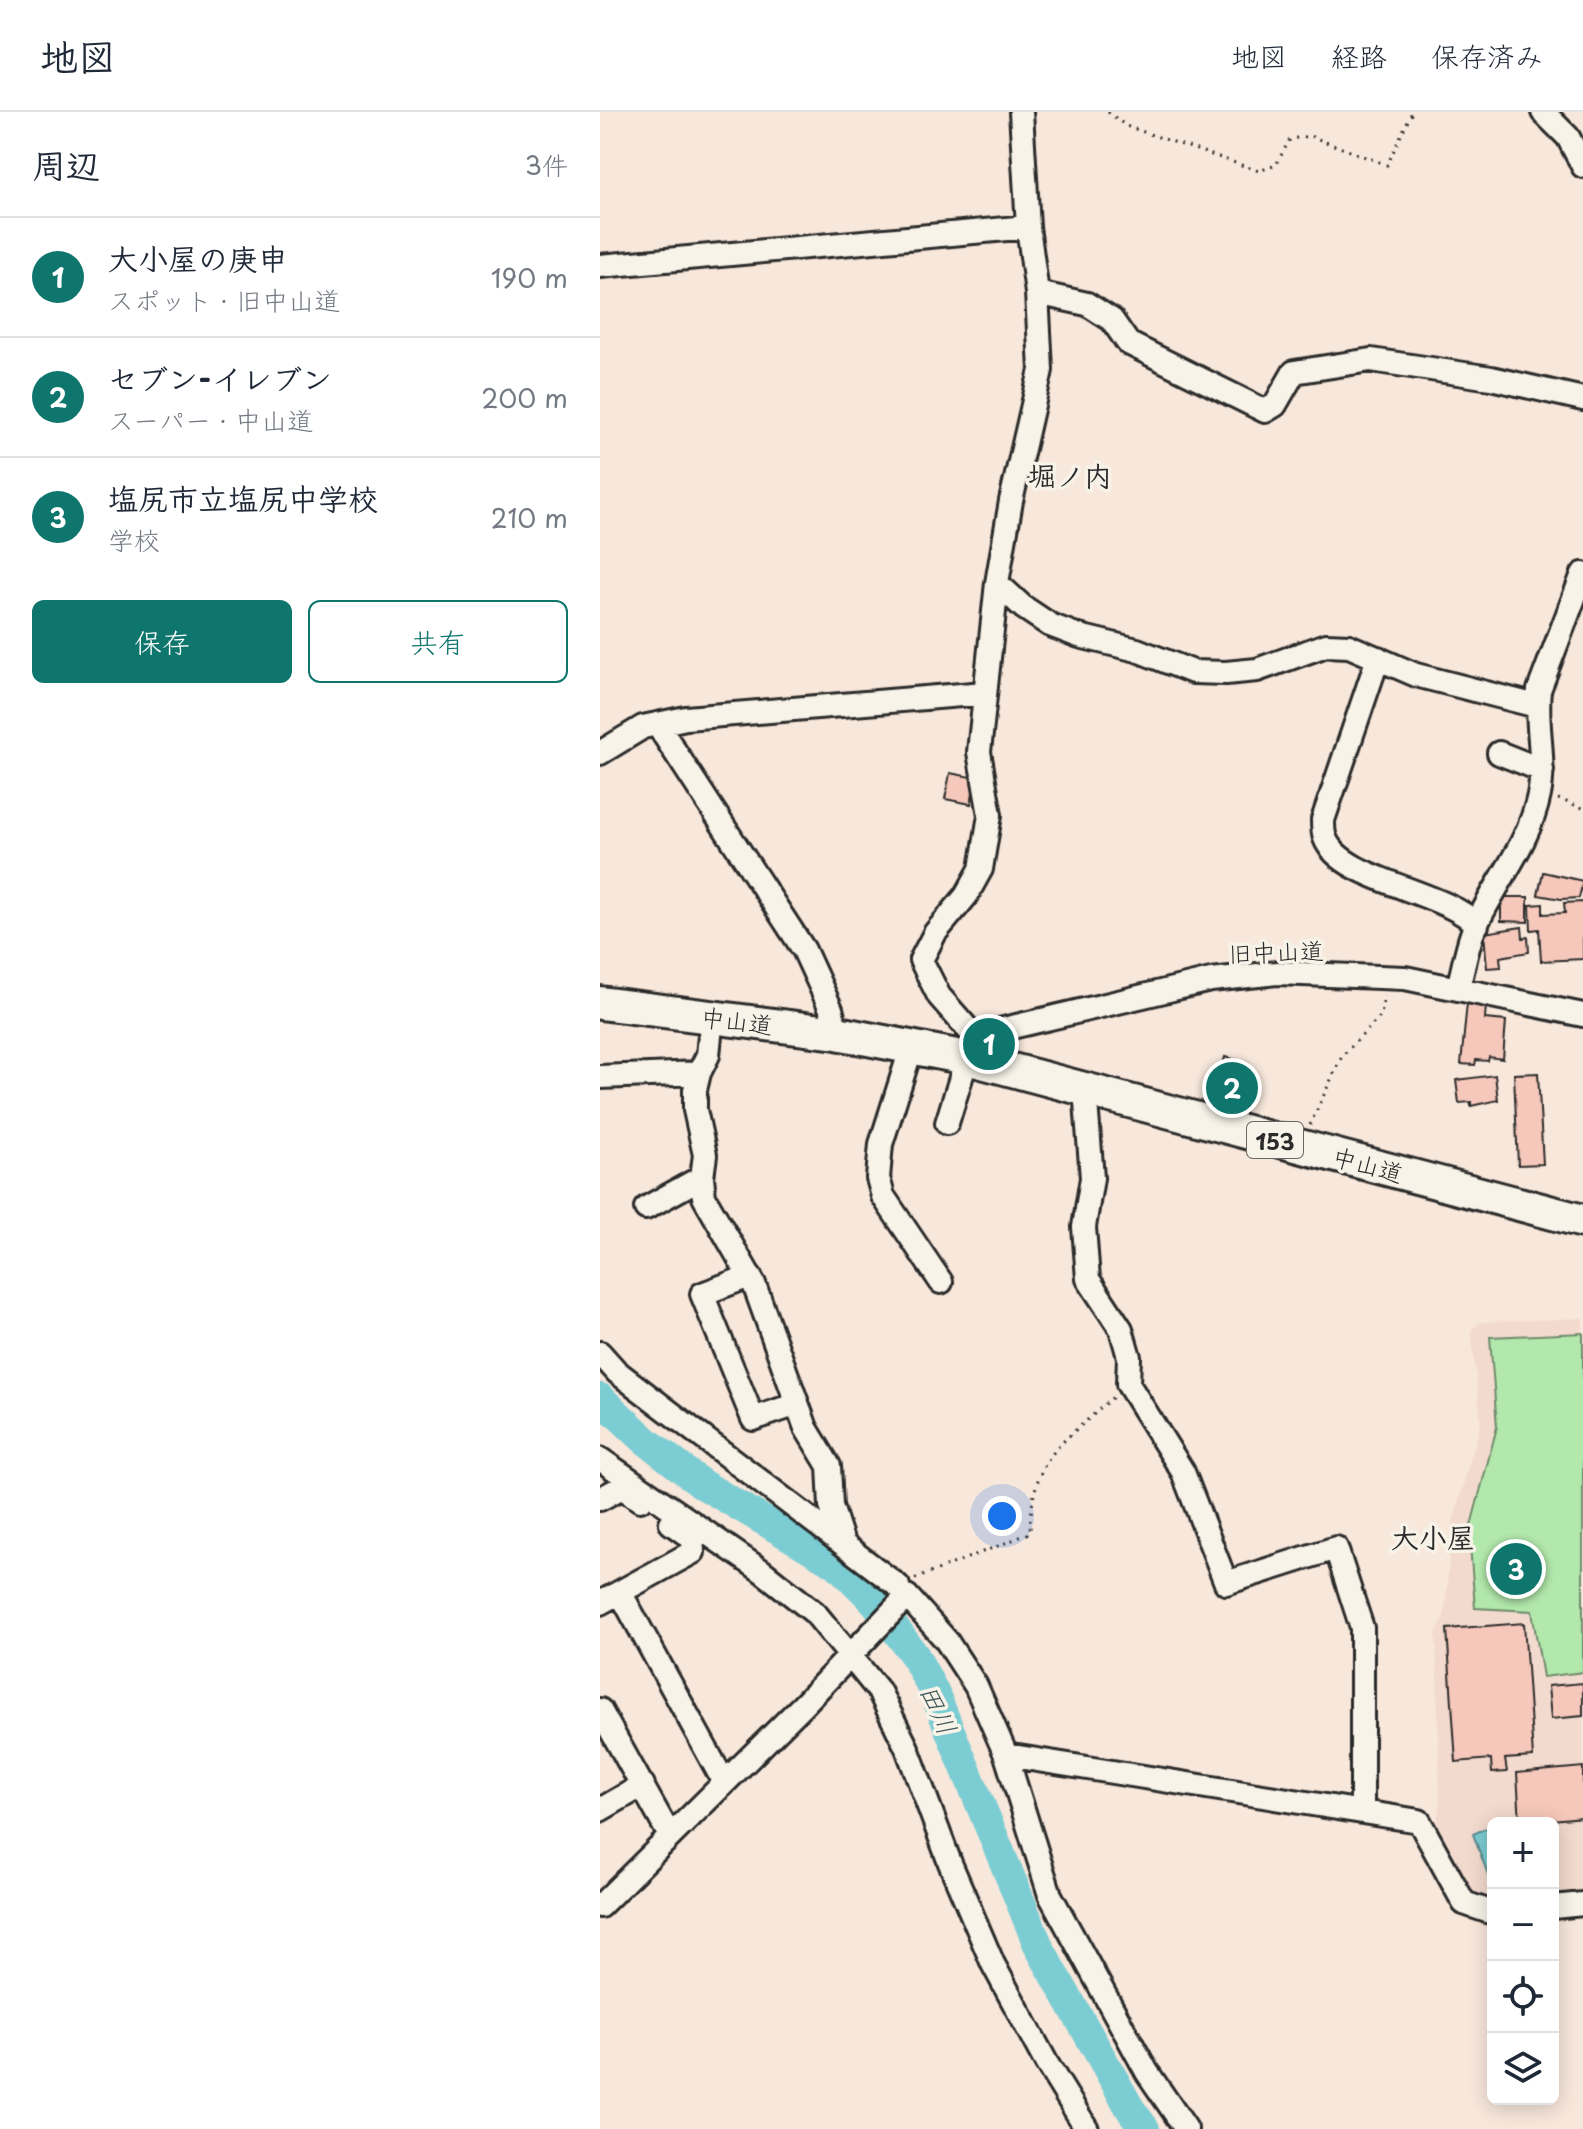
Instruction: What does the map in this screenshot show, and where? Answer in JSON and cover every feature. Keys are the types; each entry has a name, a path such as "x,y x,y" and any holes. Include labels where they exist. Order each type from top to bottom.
{"highway":[{"name":"中山道","path":"600,1003 837,1033 912,1046 971,1047 1085,1089 1583,1221"}],"street":[{"path":"947,1123 971,1047 921,960 935,933 966,896 981,869 990,815 979,752 997,583 1011,501 1041,370 1021,112"},
{"path":"1543,112 1568,137 1583,166"},
{"path":"600,266 1028,227"},
{"path":"1037,293 1087,304 1112,320 1128,343 1265,411 1275,405 1294,372 1371,360 1491,378 1583,399"},
{"path":"1458,988 1471,936 1519,851 1539,794 1542,770 1537,706 1539,690 1583,574"},
{"path":"997,583 1023,607 1050,625 1079,636 1137,650 1193,672 1257,670 1326,645 1349,646 1416,675 1537,706"},
{"path":"1378,658 1323,820 1323,836 1339,856 1359,869 1428,896 1468,915 1477,925"},
{"path":"600,753 643,727 686,718 985,693"},
{"path":"657,724 804,950 831,1009 837,1033"},
{"path":"1499,753 1542,770"},
{"name":"旧中山道","path":"971,1047 1162,990 1250,974 1387,977 1458,988 1583,1015"},
{"path":"712,1016 708,1055 699,1073 695,1110 705,1155 702,1177 704,1197 750,1276 806,1428 829,1466 831,1506 843,1543"},
{"path":"912,1046 881,1144 878,1178 883,1196 941,1282"},
{"path":"600,1077 699,1073"},
{"path":"1085,1089 1092,1178 1084,1227 1088,1279 1121,1329 1129,1357 1128,1384 1183,1472 1226,1583 1336,1548 1362,1628 1362,1810"},
{"path":"646,1208 702,1177"},
{"path":"750,1276 702,1294 753,1419 797,1404"},
{"path":"600,1353 617,1372 843,1543 902,1594 946,1640 976,1686 1006,1755 1050,1895 1147,2072 1186,2129"},
{"path":"600,1459 762,1571 815,1613 879,1691 907,1748 950,1863 993,1964 1047,2064 1087,2129"},
{"path":"600,1499 622,1487 692,1538 693,1552 600,1603"},
{"path":"620,1592 724,1782"},
{"path":"600,1906 803,1705 902,1594"},
{"path":"600,1710 670,1836"},
{"path":"1006,1755 1419,1821 1464,1903 1487,1911"},
{"path":"600,1810 643,1785"},
{"path":"1559,1906 1583,1904"}],"path":[{"path":"1108,112 1126,126 1259,171 1276,165 1290,139 1310,136 1387,165 1412,112"},
{"path":"1539,794 1583,808"},
{"path":"1303,1147 1314,1111 1342,1056 1381,1016 1387,977"},
{"path":"902,1594 1030,1533 1031,1507 1039,1474 1055,1448 1128,1384"}],"shaded area":[{"path":"1583,1318 1583,1898 1559,1901 1559,1817 1487,1817 1487,1903 1469,1899 1435,1828 1440,1806 1436,1634 1445,1613 1452,1525 1481,1422 1471,1330 1481,1322"}],"green space":[{"path":"1583,1333 1583,1672 1543,1677 1532,1611 1475,1608 1469,1533 1497,1427 1490,1337"}],"water":[{"path":"1487,1828 1487,1872 1473,1834"}],"building":[{"path":"950,773 971,777 974,786 971,804 945,799"},
{"path":"1543,872 1583,881 1579,898 1538,895"},
{"path":"1501,897 1528,897 1528,922 1501,921"},
{"path":"1583,902 1583,959 1541,961 1539,929 1531,930 1530,905 1543,904 1543,914 1565,913 1564,903"},
{"path":"1522,927 1523,938 1528,937 1529,952 1500,957 1501,967 1487,968 1484,933"},
{"path":"1467,1003 1486,1004 1485,1019 1506,1021 1503,1059 1489,1057 1488,1061 1476,1060 1475,1065 1461,1064"},
{"path":"1225,1057 1249,1063 1236,1113 1212,1107"},
{"path":"1538,1073 1543,1164 1518,1165 1514,1074"},
{"path":"1495,1075 1498,1100 1471,1106 1471,1102 1459,1103 1456,1080"},
{"path":"1524,1623 1533,1757 1505,1759 1507,1772 1492,1773 1491,1759 1456,1762 1447,1629"},
{"path":"1583,1683 1583,1716 1551,1719 1548,1686"},
{"path":"1583,1767 1583,1817 1520,1817 1517,1773"}],"waterway":[{"name":"田川","path":"600,1398 645,1440 702,1484 837,1564 876,1603 915,1656 934,1692 1039,1947 1131,2110 1145,2129"}],"place":[{"name":"大小屋の庚申","path":"989,1044"},
{"name":"セブン-イレブン","path":"1232,1088"},
{"name":"塩尻市立塩尻中学校","path":"1516,1569"}],"district":[{"name":"堀ノ内","path":"1070,474"},
{"name":"大小屋","path":"1433,1536"}]}
